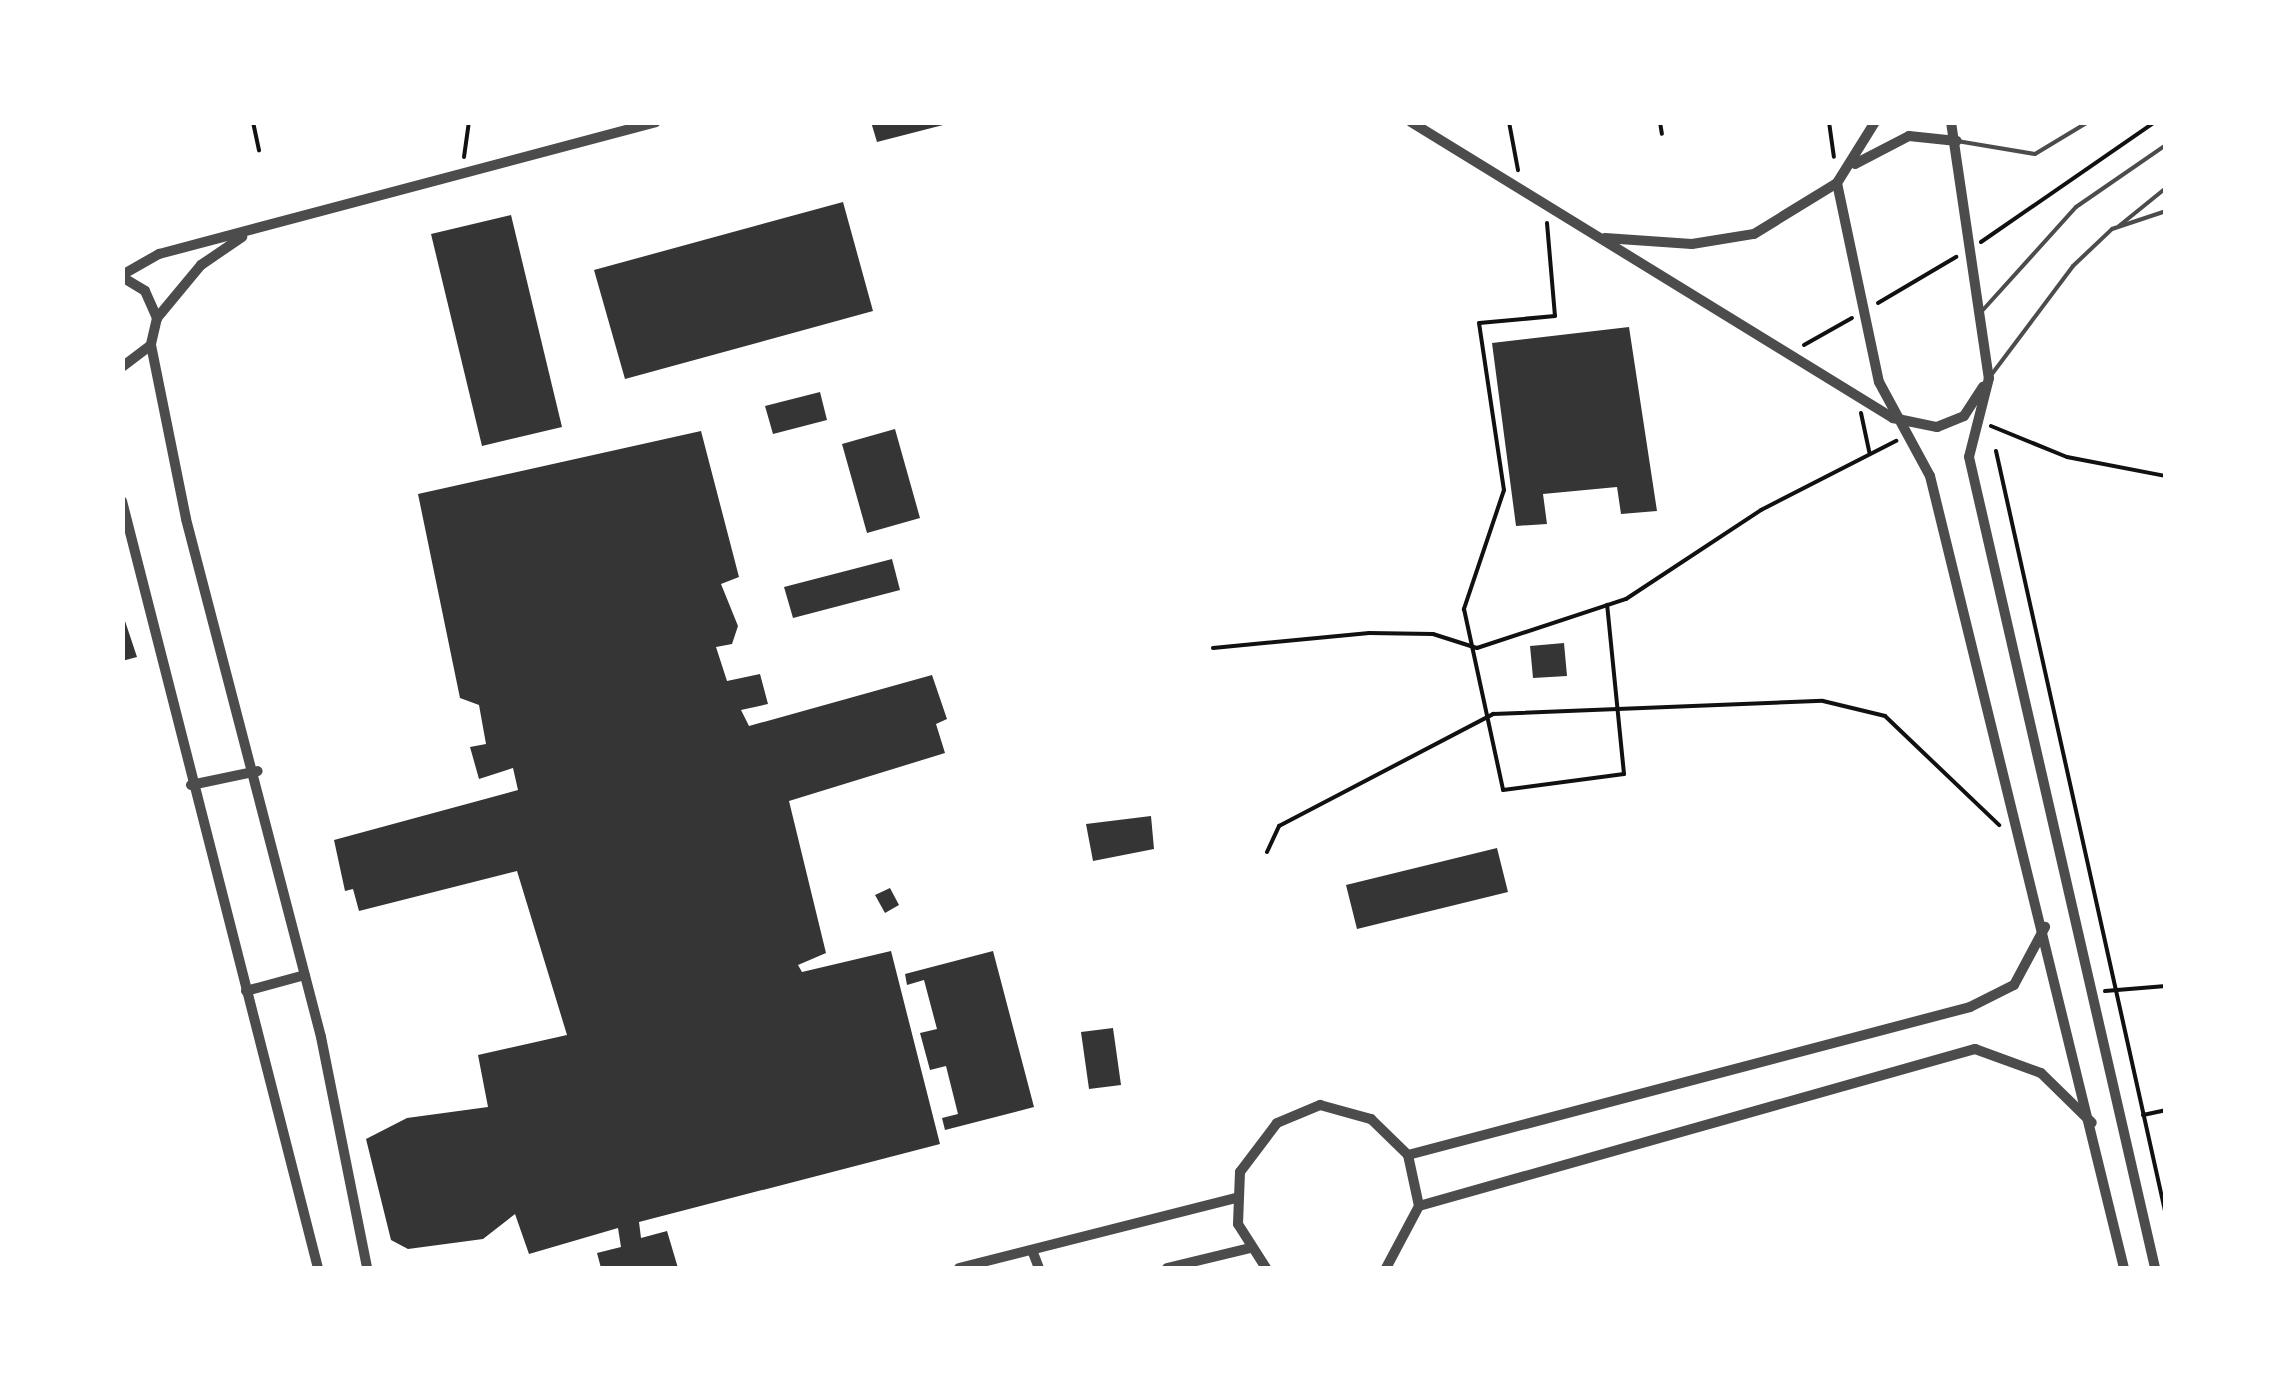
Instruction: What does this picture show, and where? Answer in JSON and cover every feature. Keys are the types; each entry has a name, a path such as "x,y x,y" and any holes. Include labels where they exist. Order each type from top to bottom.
{"street":[{"path":"157,318 145,291 122,276 159,254 460,178 656,122"},
{"path":"1411,122 1893,418 1937,428 1964,416 1989,378"},
{"path":"1604,238 1692,244 1754,234 1838,182 1855,164 1875,122"},
{"path":"1951,122 1957,141 1976,318 1989,378 1969,457 2096,993 2155,1268"},
{"path":"1855,164 1908,136 1957,141"},
{"path":"1838,182 1893,418 1930,476 2045,926 2124,1268"},
{"path":"251,231 201,265 157,318 151,345 186,519 258,771 366,1268"},
{"path":"122,367 151,345"},
{"path":"122,501 318,1268"},
{"path":"192,785 258,771"},
{"path":"1408,1155 1970,1008 2014,985 2045,926"},
{"path":"246,991 305,975"},
{"path":"1419,1206 1975,1049 2041,1073 2092,1123"},
{"path":"1266,1268 1250,1248 1236,1198 1251,1149 1277,1123 1320,1105 1372,1119 1408,1155 1419,1206 1386,1268"},
{"path":"959,1268 1236,1198"},
{"path":"1167,1268 1250,1248"},
{"path":"1032,1250 1039,1268"}],"lane":[{"path":"1957,141 2016,156 2077,130 2085,122"},
{"path":"1976,318 2076,207 2166,145"},
{"path":"1989,378 2073,266 2166,188"},
{"path":"2117,228 2166,211"}],"path":[{"path":"252,122 259,150"},
{"path":"460,178 470,122"},
{"path":"1509,122 1522,189"},
{"path":"1660,122 1662,134"},
{"path":"1829,122 1838,182"},
{"path":"1545,203 1555,316 1479,322 1504,490 1464,609 1492,714 1503,790 1624,774 1607,605"},
{"path":"1862,399 1870,454"},
{"path":"1978,420 2067,457 2166,476"},
{"path":"1212,648 1385,633 1433,634 1477,648 1607,605 1904,436"},
{"path":"1996,451 2166,1215"},
{"path":"1267,852 1280,826 1492,714 1823,702 1884,716 1962,796 2022,833"},
{"path":"2096,993 2166,986"},
{"path":"2143,1115 2166,1110"}],"building":[{"path":"871,122 947,122 947,124 877,142"},
{"path":"843,202 873,311 625,379 594,270"},
{"path":"511,215 562,427 482,446 431,234"},
{"path":"1629,327 1657,511 1621,514 1617,487 1543,494 1547,524 1516,526 1492,343"},
{"path":"820,392 827,420 773,434 765,406"},
{"path":"895,429 920,518 867,533 842,444"},
{"path":"701,431 739,577 721,584 738,626 732,644 716,647 727,681 760,674 768,704 741,710 749,726 932,675 947,719 936,724 945,753 789,801 826,953 798,965 802,972 891,951 940,1144 639,1222 641,1238 667,1231 678,1268 601,1268 597,1253 621,1247 618,1228 529,1254 515,1214 483,1239 408,1249 391,1240 366,1139 407,1118 488,1107 478,1055 567,1035 517,871 359,911 353,889 345,891 334,840 518,790 513,768 479,779 470,747 486,744 479,705 460,698 418,494"},
{"path":"892,559 900,590 793,618 784,587"},
{"path":"122,612 137,657 122,661"},
{"path":"1564,643 1567,676 1533,678 1530,646"},
{"path":"1151,816 1154,849 1093,861 1086,824"},
{"path":"1497,848 1508,892 1357,929 1346,885"},
{"path":"890,888 899,905 885,913 875,895"},
{"path":"993,951 1034,1107 945,1130 942,1118 958,1114 946,1066 930,1070 920,1033 937,1029 924,980 907,985 905,974"},
{"path":"1113,1028 1121,1085 1089,1089 1081,1032"}]}
